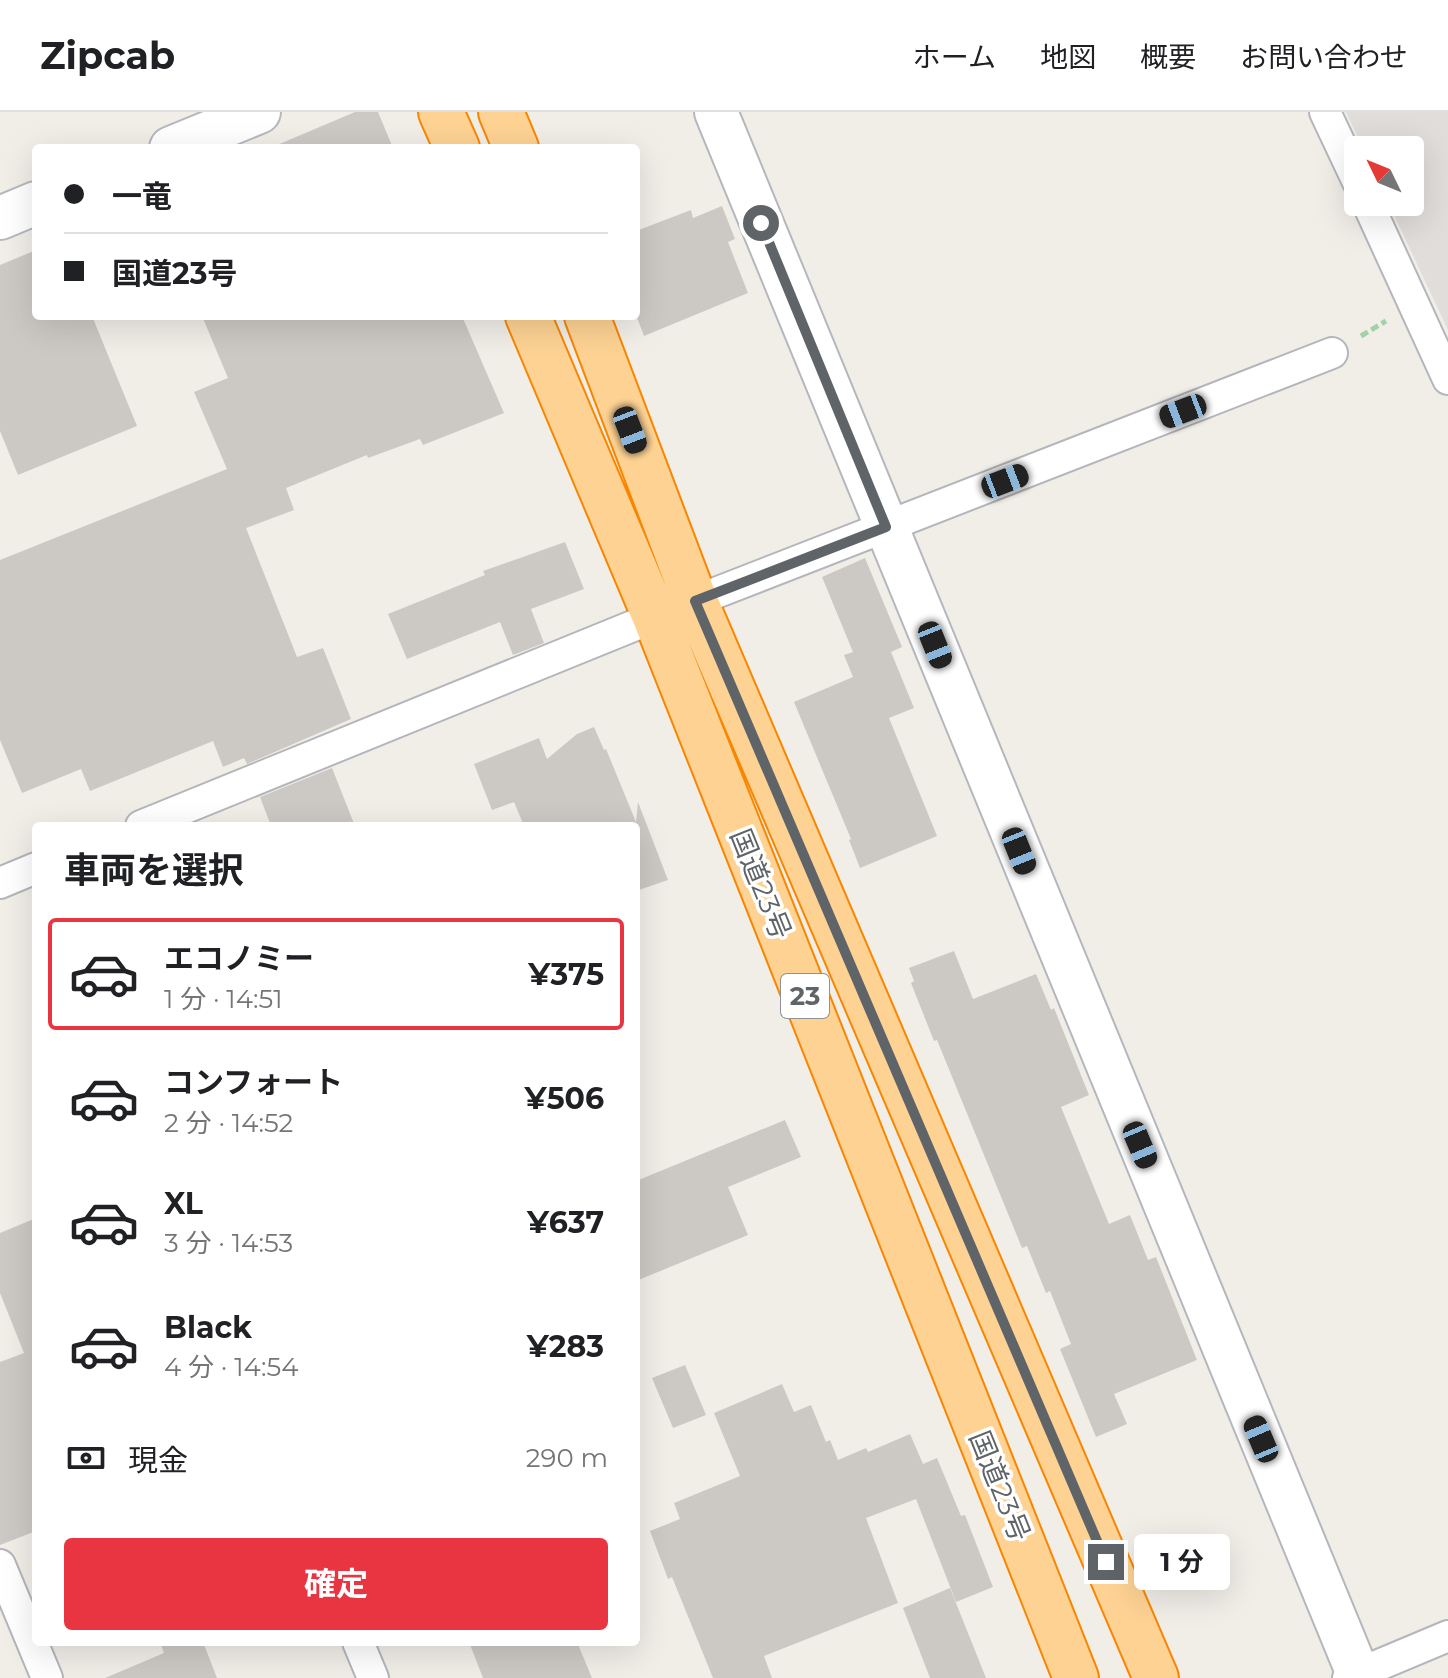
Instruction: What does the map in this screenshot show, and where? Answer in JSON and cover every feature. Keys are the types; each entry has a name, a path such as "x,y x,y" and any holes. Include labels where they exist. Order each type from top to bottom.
{"highway":[{"path":"441,112 455,144"},
{"path":"501,112 514,144"},
{"name":"国道23号","path":"530,320 655,617 1076,1678"},
{"name":"国道23号","path":"589,320 695,601 1156,1678"}],"street":[{"path":"181,144 259,112"},
{"path":"716,112 1355,1677 1448,1636"},
{"path":"1325,112 1344,152"},
{"path":"0,218 32,205"},
{"path":"1373,216 1448,379"},
{"path":"695,601 1332,353"},
{"path":"151,822 655,617"},
{"path":"0,883 32,870"},
{"path":"0,1565 32,1642"},
{"path":"34,1646 47,1678"},
{"path":"360,1646 373,1678"}],"path":[{"path":"1332,353 1414,305"}],"shaded area":[{"path":"1346,112 1448,112 1448,330 1395,216 1424,216 1424,136 1357,136"}],"building":[{"path":"355,112 378,112 391,144 279,144"},
{"path":"722,206 735,239 728,242 748,293 644,336 638,320 640,229 691,210 693,218"},
{"path":"32,252 32,320 94,320 137,426 18,475 0,431 0,265"},
{"path":"204,320 464,320 504,413 423,445 420,439 368,458 367,455 286,488 294,510 246,528 297,657 323,648 351,719 247,764 244,758 223,767 213,741 90,791 81,769 22,793 0,740 0,560 227,469 194,392 228,378"},
{"path":"565,542 584,589 531,609 544,643 513,655 500,622 407,659 388,614 485,575 483,571"},
{"path":"865,558 902,647 891,652 914,708 889,718 937,836 860,868 794,702 853,677 844,655 853,652 822,577"},
{"path":"594,727 636,822 522,822 514,802 492,810 474,764 539,738 547,759 577,734"},
{"path":"332,768 353,822 269,822 260,797"},
{"path":"638,802 668,880 640,890 640,822 636,822"},
{"path":"954,951 973,999 1036,974 1051,1010 1054,1008 1089,1095 1061,1107 1109,1224 1130,1215 1148,1260 1156,1257 1197,1360 1114,1394 1127,1424 1096,1437 1060,1349 1071,1344 1050,1291 1046,1293 1027,1246 1022,1248 911,983 914,981 909,968"},
{"path":"785,1120 801,1157 728,1187 748,1235 640,1279 640,1179"},
{"path":"32,1220 32,1533 0,1545 0,1362 24,1353 0,1293 0,1233"},
{"path":"685,1365 706,1415 673,1428 652,1378"},
{"path":"782,1384 794,1412 811,1405 826,1442 830,1440 838,1460 866,1448 868,1452 910,1434 923,1464 937,1458 961,1516 965,1515 993,1587 956,1602 916,1499 866,1518 898,1603 764,1656 772,1678 713,1678 650,1531 680,1519 674,1503 740,1476 714,1413"},
{"path":"950,1588 986,1678 930,1678 903,1608"},
{"path":"161,1646 205,1646 217,1678 105,1678 164,1653"},
{"path":"471,1646 579,1646 592,1678 483,1678"}],"route":[{"path":"761,223 886,527 695,601 1106,1562"}]}
